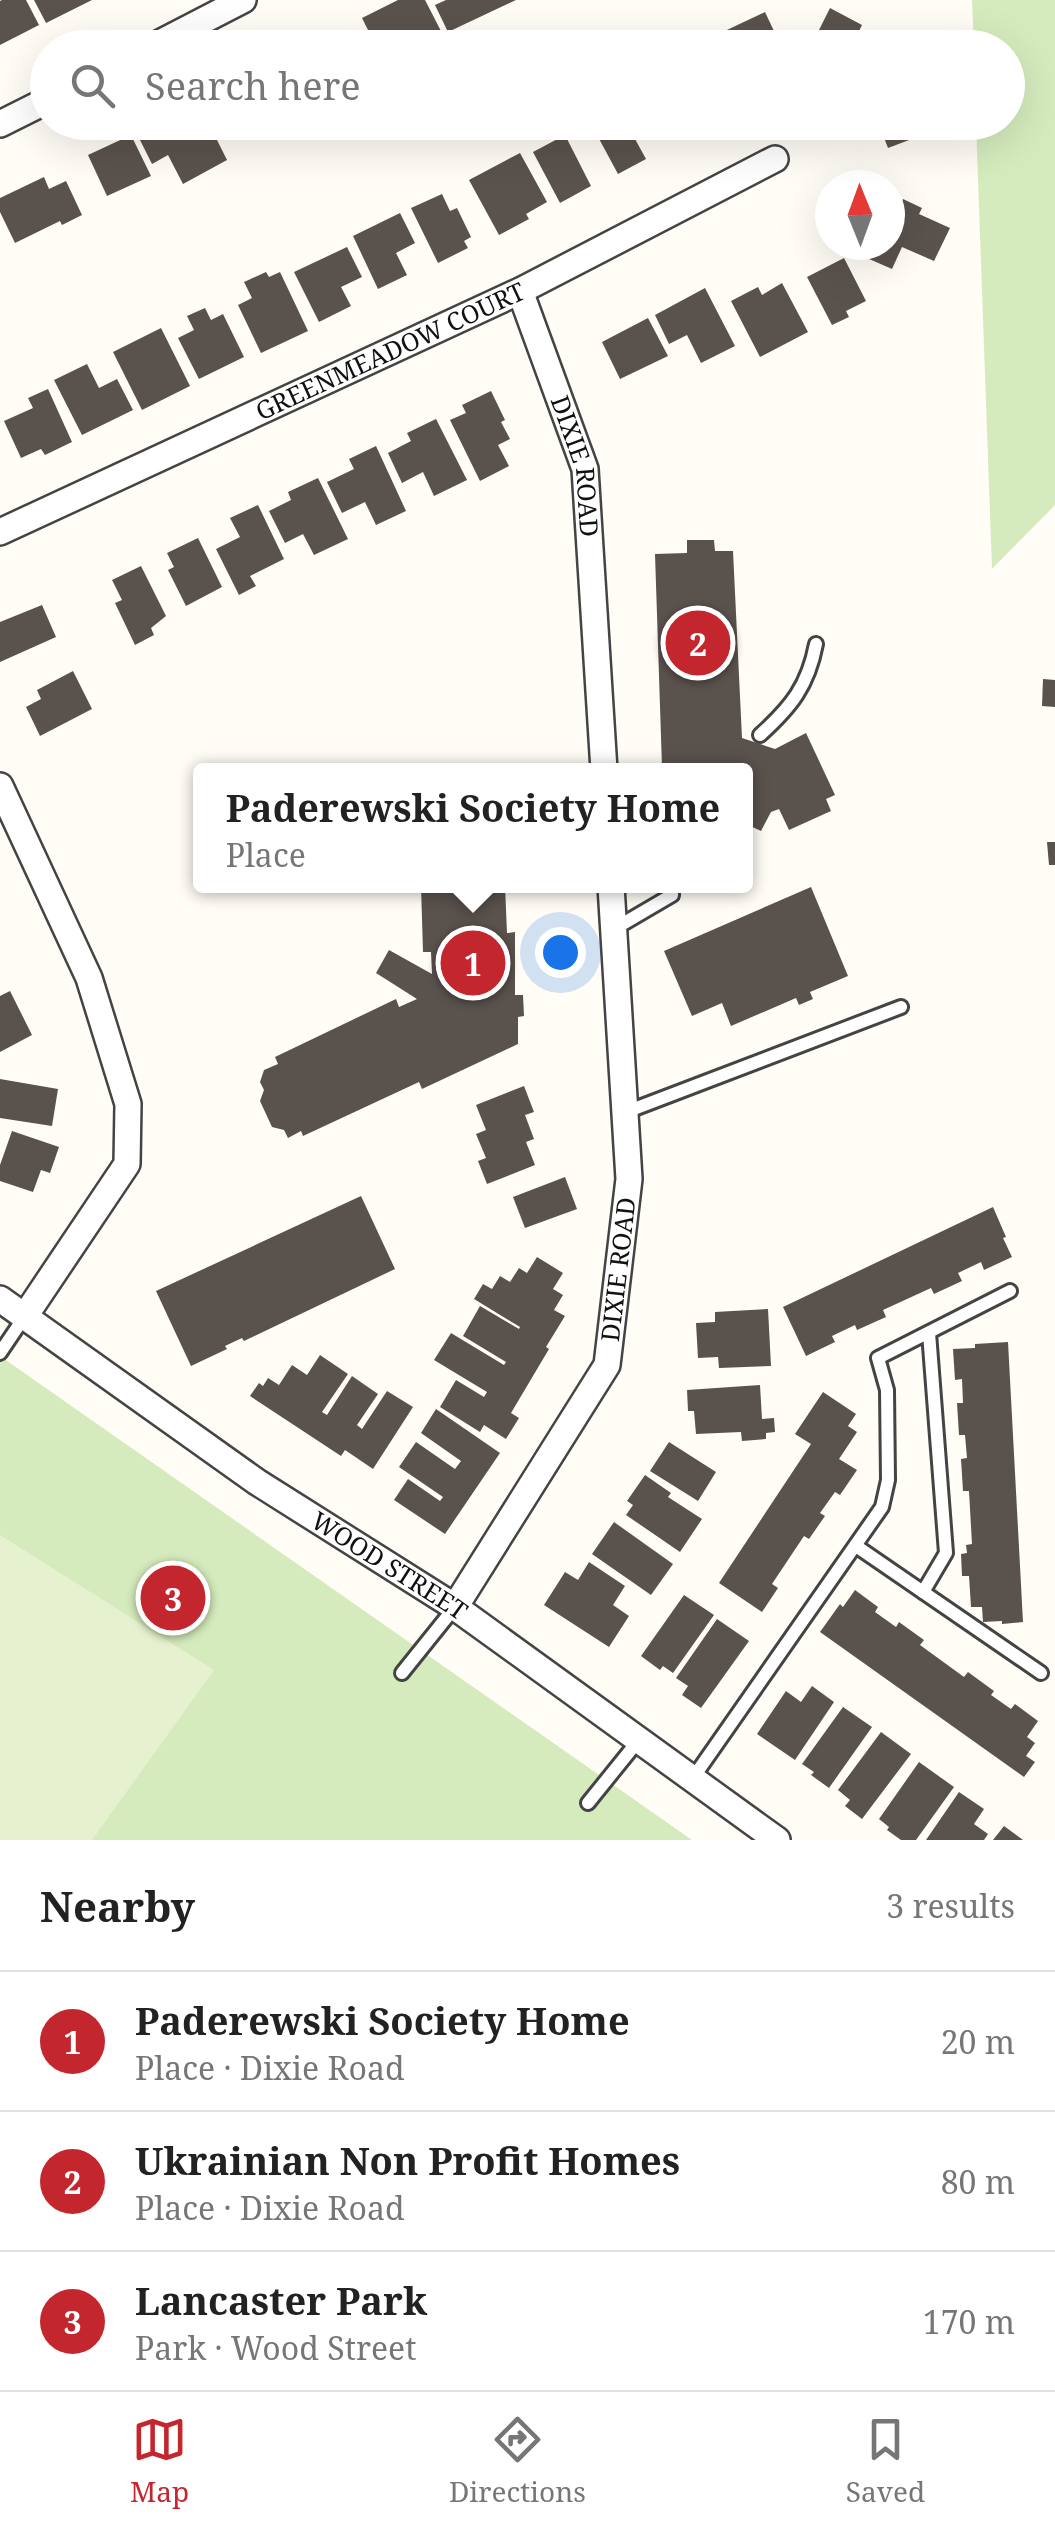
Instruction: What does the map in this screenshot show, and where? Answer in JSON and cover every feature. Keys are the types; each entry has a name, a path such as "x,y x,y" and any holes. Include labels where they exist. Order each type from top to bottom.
{"street":[{"path":"185,30 243,0"},
{"path":"0,124 30,109"},
{"name":"GREENMEADOW COURT","path":"0,532 520,291 775,159"},
{"name":"DIXIE ROAD","path":"520,291 585,469 604,763"},
{"path":"0,786 89,978 128,1104 127,1164 25,1316"},
{"name":"DIXIE ROAD","path":"455,1607 608,1365 630,1179 611,893"},
{"name":"WOOD STREET","path":"0,1299 258,1482 455,1607 777,1840"}],"lane":[{"path":"760,735 802,690 816,644"},
{"path":"614,929 672,893"},
{"path":"626,1112 901,1007"},
{"path":"693,1778 882,1507 888,1480 886,1390 878,1358 1010,1291"},
{"path":"0,1354 25,1316"},
{"path":"923,1592 946,1553 929,1332"},
{"path":"856,1546 1041,1672"},
{"path":"402,1673 455,1607"},
{"path":"588,1803 638,1741"}],"green space":[{"path":"972,0 1055,0 1055,505 992,569 977,140 1025,140 1025,30 973,30"},
{"path":"0,1356 692,1840 0,1840"},
{"path":"0,1535 214,1670 92,1840 0,1840"}],"building":[{"path":"26,0 39,25 0,45 0,1"},
{"path":"34,0 92,0 46,23"},
{"path":"398,0 425,0 440,30 368,30 362,18"},
{"path":"446,0 516,0 452,30 447,30 435,5"},
{"path":"830,8 862,25 860,30 819,30"},
{"path":"765,12 774,30 727,30"},
{"path":"120,140 133,140 151,176 107,196 88,155"},
{"path":"140,140 217,140 227,160 183,184 168,155 152,164"},
{"path":"556,140 568,140 591,186 560,203 533,152"},
{"path":"600,140 636,140 646,159 618,174"},
{"path":"885,140 909,140 888,148"},
{"path":"520,153 547,202 526,214 529,219 499,235 469,180"},
{"path":"44,177 49,189 66,181 82,215 15,243 0,212 0,198"},
{"path":"442,194 450,211 457,208 471,237 464,241 468,248 438,263 411,208"},
{"path":"905,200 922,208 919,214 950,228 934,261 905,248"},
{"path":"400,213 415,243 396,253 407,275 378,289 353,236"},
{"path":"347,247 362,277 341,287 351,306 319,322 294,272"},
{"path":"845,260 866,301 846,311 849,317 832,325 807,277"},
{"path":"871,260 896,260 892,269"},
{"path":"266,272 269,277 280,272 308,331 261,353 238,305 252,298 244,282"},
{"path":"782,283 808,332 760,357 731,301 758,287 762,295"},
{"path":"705,288 735,346 701,363 687,335 669,344 655,315"},
{"path":"205,308 211,320 223,314 244,357 199,379 178,338 194,330 187,316"},
{"path":"648,318 668,356 620,379 602,342"},
{"path":"161,328 190,386 142,410 113,352"},
{"path":"87,364 99,388 117,379 133,410 82,435 54,380"},
{"path":"48,389 72,442 45,455 41,449 21,458 4,421 33,408 28,398"},
{"path":"491,391 510,439 498,445 509,466 480,481 450,420 466,413 462,405"},
{"path":"436,419 467,480 434,496 423,472 402,483 388,453 411,441 407,433"},
{"path":"376,446 406,511 376,525 365,502 342,513 327,482 354,469 349,459"},
{"path":"318,478 348,539 314,555 303,534 285,543 269,511 291,500 288,492"},
{"path":"258,505 284,559 250,576 256,586 239,595 216,549 240,537 230,518"},
{"path":"198,538 222,587 186,606 168,570 174,567 167,553"},
{"path":"687,540 714,540 715,551 733,551 742,738 775,749 806,733 835,795 826,799 831,811 789,830 779,809 771,812 761,831 753,827 753,763 662,763 655,554 687,553"},
{"path":"141,566 166,616 151,628 154,635 135,645 115,603 122,600 112,580"},
{"path":"42,605 56,637 0,662 0,622"},
{"path":"73,671 92,709 40,736 26,707 41,699 37,690"},
{"path":"1043,679 1055,680 1055,707 1042,706"},
{"path":"1047,842 1055,842 1055,865 1049,865"},
{"path":"811,887 848,976 810,992 813,999 799,1005 796,998 731,1026 722,1003 692,1016 664,951"},
{"path":"421,893 505,893 507,933 515,932 515,995 523,995 524,1016 518,1017 518,1044 422,1089 419,1082 303,1136 301,1131 288,1138 284,1130 272,1127 260,1101 264,1090 260,1082 264,1070 278,1064 275,1057 396,999 399,1007 417,999 376,973 389,950 432,974 431,952 423,952"},
{"path":"10,991 32,1035 0,1052 0,996"},
{"path":"0,1079 58,1089 52,1126 0,1118"},
{"path":"524,1086 534,1112 525,1115 534,1139 526,1142 535,1165 487,1184 478,1161 486,1158 476,1134 486,1130 476,1105"},
{"path":"12,1131 59,1147 50,1173 41,1170 33,1192 0,1181 0,1165"},
{"path":"565,1177 577,1209 525,1228 513,1197"},
{"path":"361,1196 395,1269 244,1341 242,1338 225,1346 227,1349 191,1366 156,1291"},
{"path":"993,1207 1012,1257 984,1270 981,1262 958,1273 962,1281 934,1294 931,1288 883,1310 886,1317 832,1336 835,1342 806,1356 783,1307"},
{"path":"537,1257 563,1273 553,1289 563,1295 554,1310 565,1316 511,1413 519,1418 506,1439 484,1425 480,1432 440,1407 456,1380 484,1397 487,1392 434,1360 451,1333 504,1365 506,1362 463,1336 480,1306 520,1327 474,1299 483,1284 492,1289 500,1276 510,1282 519,1268 527,1273"},
{"path":"768,1309 771,1366 719,1368 718,1357 698,1358 696,1323 715,1322 715,1312"},
{"path":"1008,1342 1023,1622 1002,1624 983,1622 982,1607 971,1607 969,1576 962,1576 961,1554 967,1553 966,1545 972,1544 969,1491 963,1491 961,1459 967,1458 965,1435 959,1435 957,1403 963,1403 962,1379 955,1380 953,1349"},
{"path":"320,1355 348,1374 322,1412 327,1415 352,1376 378,1394 357,1425 362,1429 387,1391 413,1407 373,1469 345,1450 341,1456 250,1396 268,1378 279,1385 292,1365 307,1375"},
{"path":"760,1385 762,1419 774,1418 775,1432 766,1433 766,1439 742,1441 741,1432 696,1434 694,1411 688,1411 687,1390"},
{"path":"823,1392 856,1414 848,1426 857,1432 839,1459 857,1470 840,1495 835,1492 820,1513 825,1516 809,1539 804,1536 772,1584 778,1588 762,1612 719,1583 811,1444 795,1434"},
{"path":"436,1409 500,1453 445,1534 394,1500 408,1479 440,1501 443,1497 399,1467 416,1442 455,1469 461,1461 421,1433"},
{"path":"669,1442 716,1472 698,1501 650,1471"},
{"path":"645,1475 671,1493 668,1497 702,1519 680,1552 626,1515 633,1505 627,1501"},
{"path":"614,1522 673,1564 651,1595 592,1554"},
{"path":"589,1562 625,1586 613,1605 629,1616 609,1647 544,1605 565,1572 578,1580"},
{"path":"855,1590 878,1607 875,1612 896,1627 899,1622 924,1640 920,1645 964,1677 968,1672 1011,1709 1015,1704 1038,1721 1027,1737 1035,1743 1026,1756 1035,1762 1024,1777 820,1632"},
{"path":"684,1595 714,1615 673,1673 663,1666 660,1670 641,1656"},
{"path":"717,1619 749,1641 701,1708 682,1695 688,1686 676,1678"},
{"path":"812,1686 834,1702 795,1760 757,1734 786,1691 801,1702"},
{"path":"843,1707 872,1727 829,1788 802,1764"},
{"path":"881,1732 911,1754 862,1819 845,1806 850,1800 838,1790"},
{"path":"919,1762 954,1787 916,1840 901,1840 879,1819"},
{"path":"959,1792 984,1809 974,1824 988,1834 984,1840 926,1840"},
{"path":"1004,1826 1023,1840 993,1840"}],"place":[{"name":"Ukrainian Non Profit Homes","path":"698,643"},
{"name":"Paderewski Society Home","path":"473,963"},
{"name":"Lancaster Park","path":"173,1598"}]}
